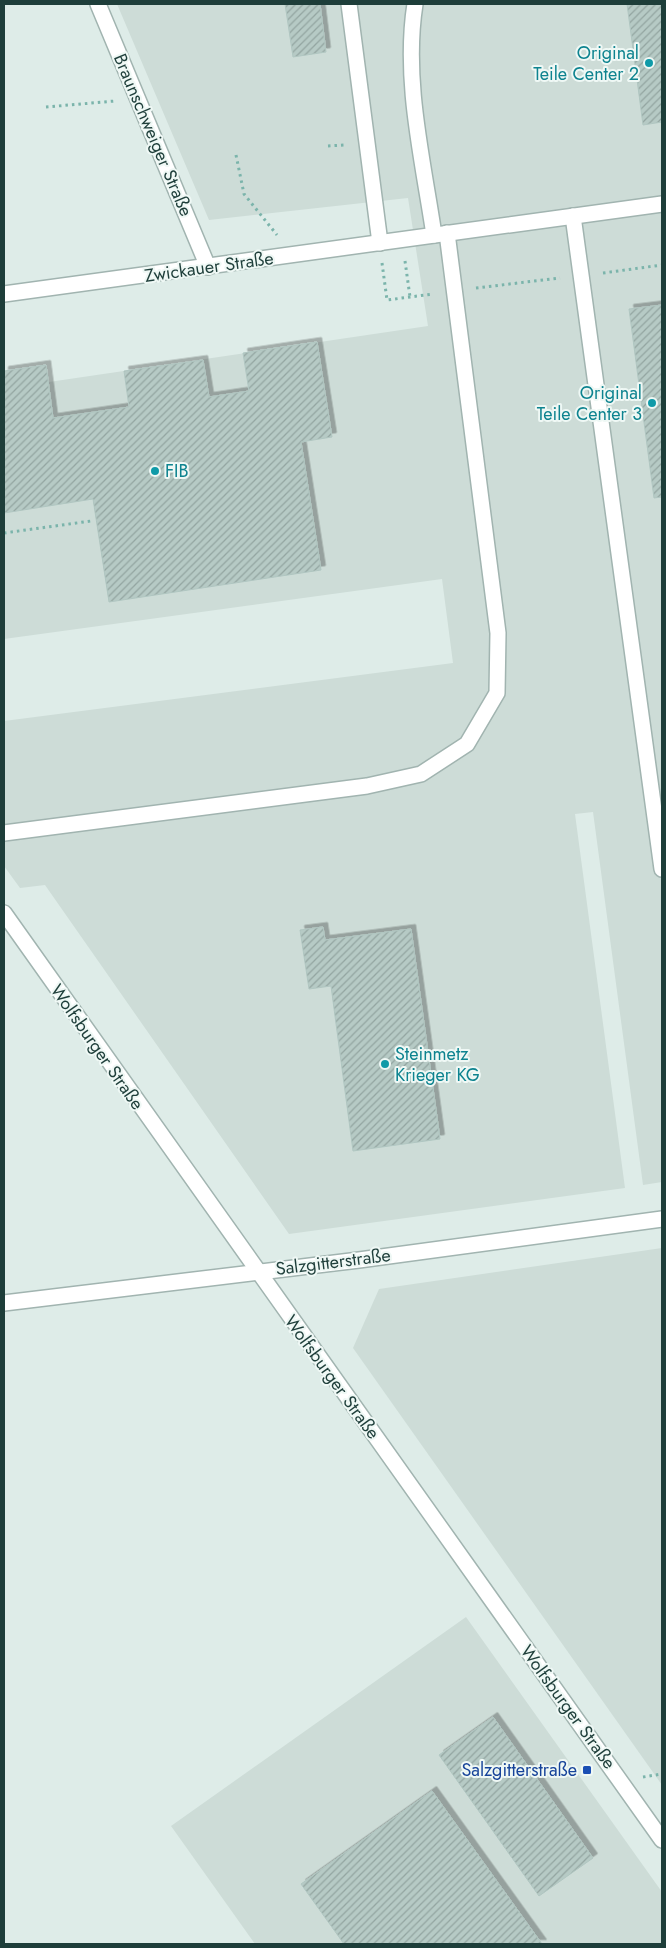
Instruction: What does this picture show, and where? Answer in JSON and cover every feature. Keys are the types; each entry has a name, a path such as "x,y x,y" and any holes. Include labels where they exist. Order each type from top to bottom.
{"street":[{"name":"Braunschweiger Straße","path":"98,4 208,267"},
{"path":"349,4 380,243"},
{"path":"4,833 367,786 421,774 467,744 497,692 498,633 441,234 416,107 411,45 415,4"},
{"name":"Zwickauer Straße","path":"4,294 662,204"},
{"path":"572,216 662,870"},
{"name":"Wolfsburger Straße","path":"4,913 256,1271 662,1840"},
{"name":"Salzgitterstraße","path":"4,1303 359,1260 662,1219"}],"path":[{"path":"46,107 137,98"},
{"path":"236,155 244,194 280,239 284,256"},
{"path":"380,243 387,300 424,295"},
{"path":"4,533 91,521"}],"shaded area":[{"path":"117,4 662,4 662,1182 643,1185 593,812 575,814 625,1188 289,1234 45,885 20,888 4,866 4,721 453,663 442,579 4,639 4,371 46,365 49,382 428,326 408,198 209,220"},
{"path":"662,1248 662,1785 353,1348 379,1289"},
{"path":"466,1617 662,1892 662,1944 255,1944 171,1826"}],"building":[{"path":"285,4 320,4 326,52 293,57"},
{"name":"Original Teile Center 2","path":"627,4 662,4 662,122 643,125"},
{"name":"Original Teile Center 3","path":"662,305 662,497 654,498 629,309"},
{"name":"FIB","path":"317,342 332,437 301,442 321,570 109,602 93,499 4,513 4,371 46,365 53,418 129,407 124,371 203,360 209,397 249,391 243,353"},
{"name":"Steinmetz Krieger KG","path":"323,927 325,940 411,929 440,1139 353,1151 331,986 309,989 300,930"},
{"path":"493,1717 593,1858 539,1896 439,1755"},
{"path":"432,1791 542,1944 344,1944 301,1884"}],"place":[{"name":"Original Teile Center 2","path":"649,63"},
{"name":"Original Teile Center 3","path":"652,403"},
{"name":"FIB","path":"155,471"},
{"name":"Steinmetz Krieger KG","path":"385,1064"},
{"name":"Salzgitterstraße","path":"587,1770"}]}
